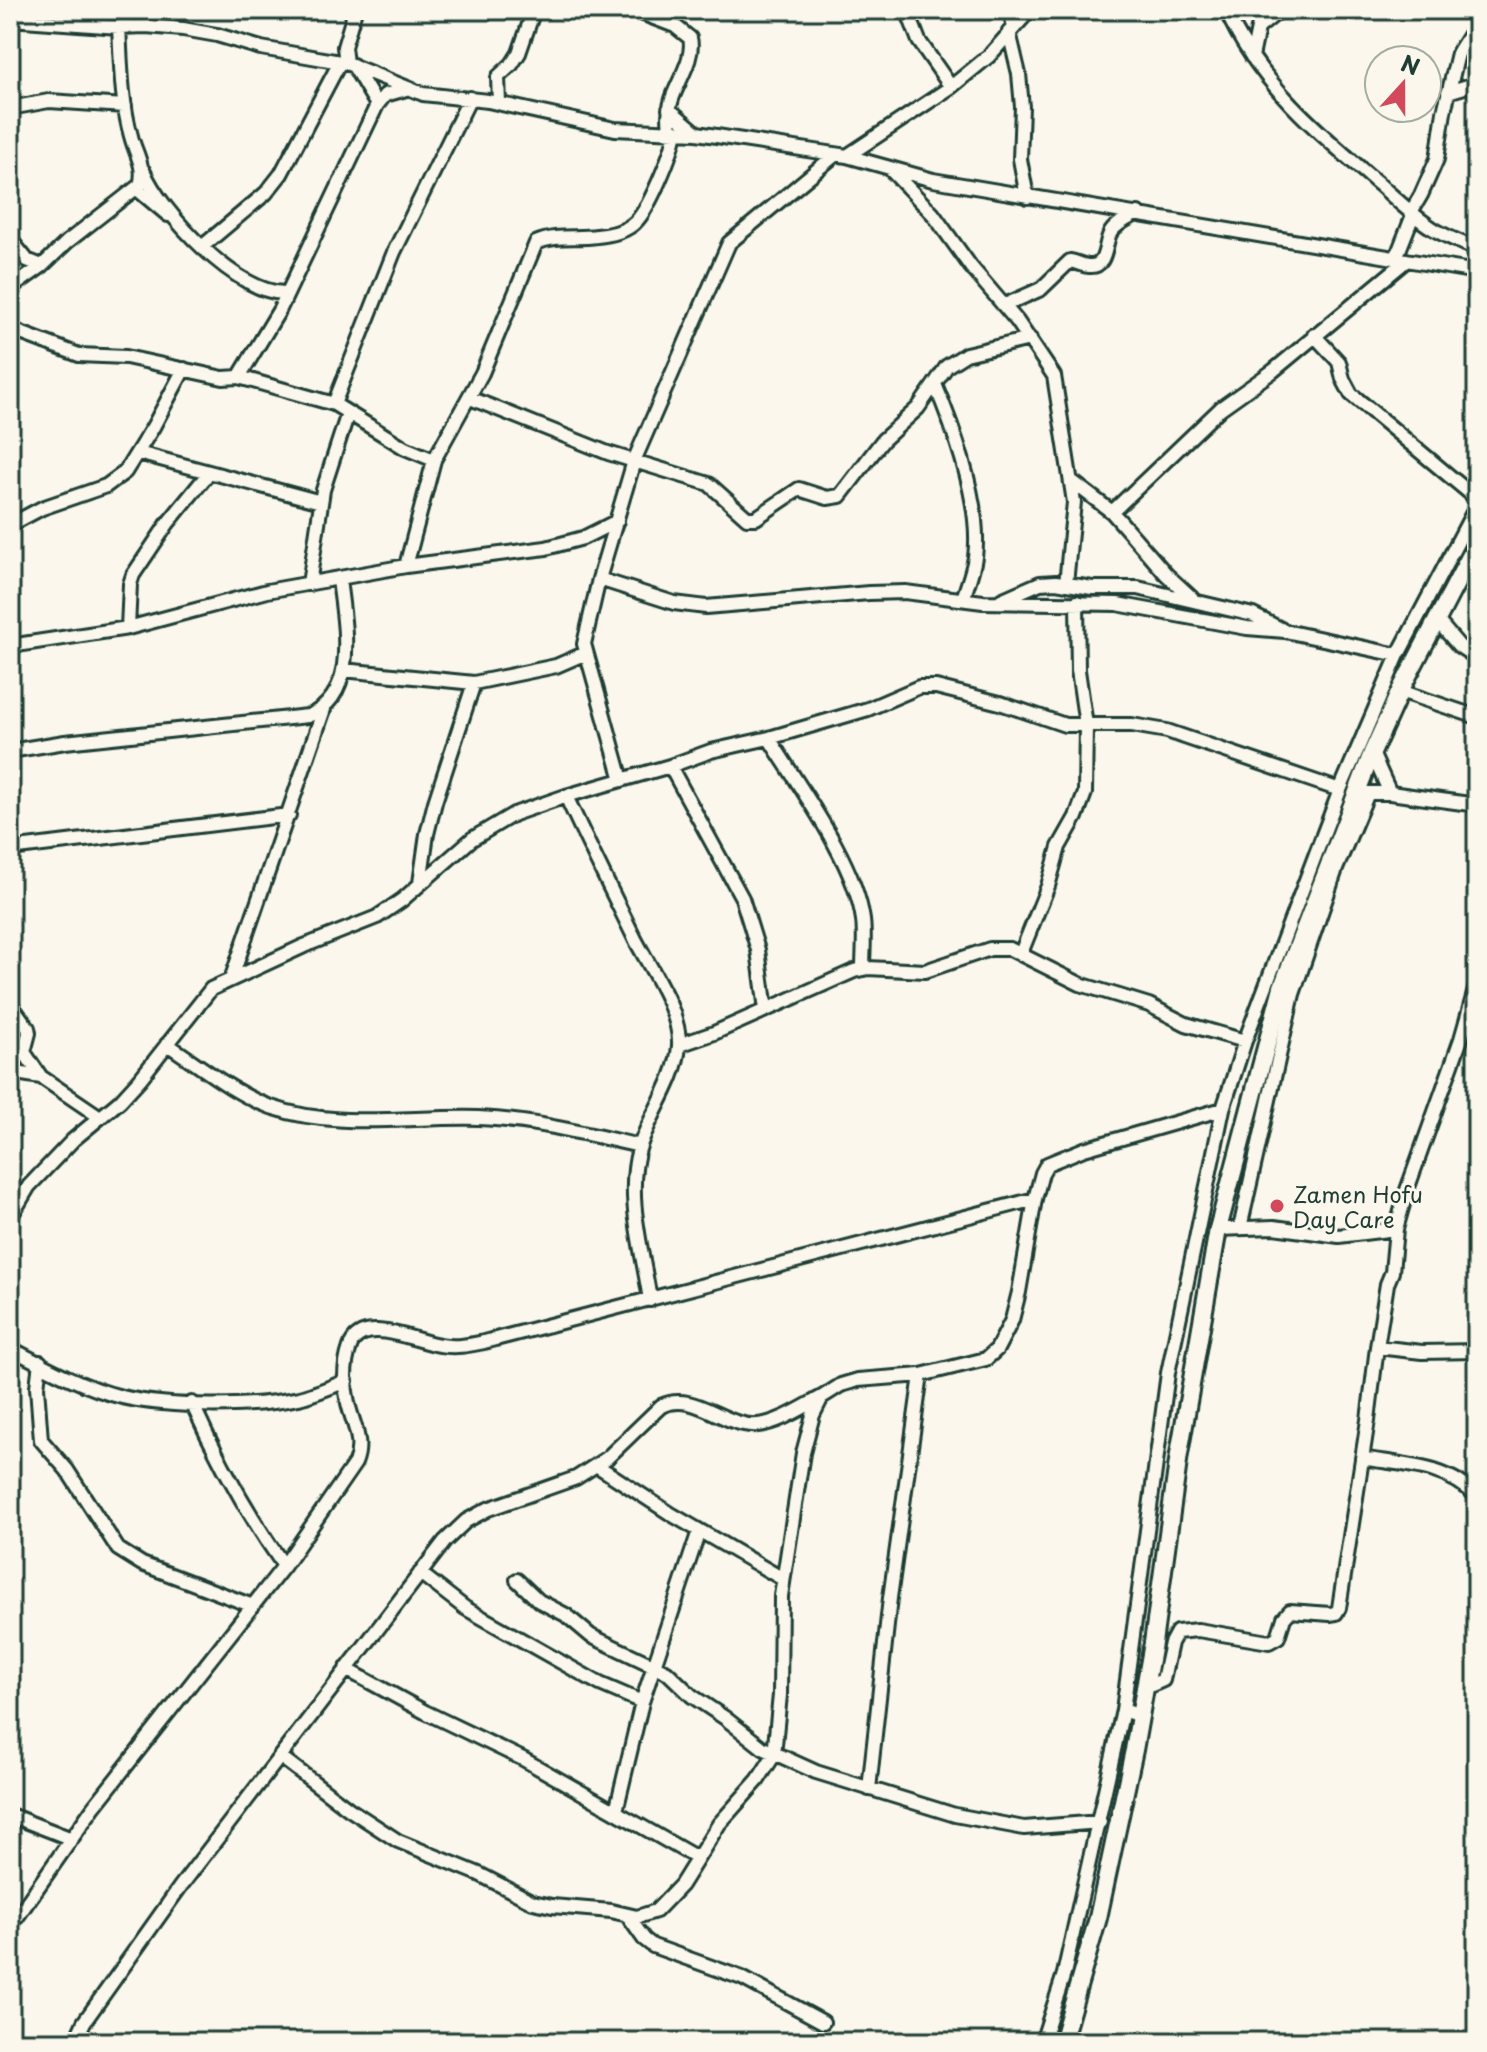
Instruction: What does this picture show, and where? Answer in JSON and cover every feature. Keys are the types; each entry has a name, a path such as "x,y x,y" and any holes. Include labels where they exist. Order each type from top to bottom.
{"main road":[{"path":"1062,2042 1098,1918 1140,1716 1179,1454 1218,1229 1282,987 1372,753 1436,619 1477,543"}],"street":[{"path":"118,10 124,27 125,106 130,135 148,182 181,225"},
{"path":"203,246 266,193 281,174 343,62 355,10"},
{"path":"499,103 498,77 519,53 534,10"},
{"path":"406,566 434,460 470,398 536,243 547,238 597,236 632,225 641,217 670,157 673,131 669,109 692,45 685,32 633,10"},
{"path":"672,25 674,10"},
{"path":"907,10 919,41 951,87"},
{"path":"1010,10 1019,74 1022,119 1020,159 1027,197"},
{"path":"622,780 584,644 599,579 634,461 729,243 841,156 871,142 951,87 989,56 1030,10"},
{"path":"1226,10 1252,57 1304,118 1412,213 1442,234 1477,249"},
{"path":"1252,57 1258,28 1280,10"},
{"path":"13,18 183,29 261,48 343,62 423,94 499,103 615,129 697,133 841,156 933,180 1477,272"},
{"path":"1112,512 1210,418 1273,371 1402,259 1412,213 1437,159 1458,53 1477,23"},
{"path":"343,62 377,105"},
{"path":"1448,92 1471,85 1477,79"},
{"path":"239,377 280,309 377,105 385,95 407,89"},
{"path":"334,404 394,252 470,98"},
{"path":"10,108 49,101 125,106"},
{"path":"669,109 697,133"},
{"path":"871,142 875,163"},
{"path":"889,168 919,197 971,267 1005,305 1054,376 1073,482 1074,517 1066,584"},
{"path":"10,289 137,189 143,169"},
{"path":"919,197 933,180"},
{"path":"137,189 243,279 272,294 287,293"},
{"path":"1005,305 1041,289 1070,261 1092,267 1099,264 1105,255 1109,234 1138,213"},
{"path":"10,239 21,256 30,263 42,266"},
{"path":"272,294 280,309"},
{"path":"10,329 79,355 126,357 223,378 239,377 334,404 405,448 434,460"},
{"path":"1240,1228 1293,994 1336,869 1355,792 1398,655 1477,502 1351,394 1339,362 1314,335"},
{"path":"470,398 547,430 709,484 735,510 747,518 756,518 799,489 836,498 845,492 883,440 918,408 947,366 958,358 1030,339"},
{"path":"10,525 42,508 115,481 138,453 184,369"},
{"path":"935,384 946,411 974,514 975,558 963,599"},
{"path":"309,584 321,502 335,447 348,413"},
{"path":"138,453 321,502"},
{"path":"128,628 133,575 168,523 208,474"},
{"path":"1073,482 1112,512 1166,574 1194,600"},
{"path":"10,646 128,628 234,598 406,566 546,548 583,538 617,521"},
{"path":"232,977 324,709 336,692 343,670 345,647 339,579"},
{"path":"599,579 674,603 706,607 905,592 998,602 1117,604 1247,628 1285,631 1398,655"},
{"path":"998,602 1040,583 1138,588 1253,615 1285,631"},
{"path":"1021,953 1048,886 1059,847 1081,805 1086,776 1086,725 1078,670 1077,602"},
{"path":"1436,619 1459,646 1477,658"},
{"path":"343,670 474,683 556,666 586,653"},
{"path":"420,883 435,802 474,683"},
{"path":"10,1218 29,1186 73,1140 140,1079 211,989 232,977 377,917 472,839 495,824 566,796 711,751 769,738 868,709 919,687 936,687 1000,703 1065,725 1132,725 1167,731 1355,792 1390,793 1477,805"},
{"path":"1400,691 1477,717"},
{"path":"10,751 308,716 324,709"},
{"path":"769,738 847,868 863,921 863,969"},
{"path":"1372,753 1390,793"},
{"path":"670,766 742,898 752,924 766,1010"},
{"path":"1042,2042 1064,1974 1123,1710 1168,1373 1223,1109 1245,1041 1355,792"},
{"path":"566,796 660,985 677,1030 679,1045 675,1062 640,1146 634,1171 650,1300"},
{"path":"10,849 289,815"},
{"path":"679,1045 714,1033 830,980 863,969 925,971 990,949 1010,949 1080,984 1149,1005 1186,1024 1245,1041"},
{"path":"1145,1688 1163,1680 1171,1643 1177,1632 1198,1630 1269,1642 1278,1637 1284,1618 1290,1611 1314,1615 1336,1613 1340,1606 1396,1229 1477,985"},
{"path":"10,1003 28,1028 24,1052 41,1077 100,1117"},
{"path":"167,1044 255,1101 292,1114 347,1120 468,1118 528,1122 640,1146"},
{"path":"10,1072 41,1077"},
{"path":"75,2042 84,2022 180,1887 282,1758 445,1541 466,1521 488,1509 576,1478 596,1465 661,1406 670,1402 706,1408 735,1421 757,1425 769,1423 841,1385 858,1380 921,1375 986,1359 997,1349 1012,1320 1035,1199 1047,1164 1060,1157 1223,1109"},
{"path":"10,1927 177,1700 284,1566 355,1463 359,1453 359,1437 347,1400 346,1364 351,1343 363,1331 461,1347 1035,1199"},
{"path":"1218,1229 1274,1227 1339,1236 1396,1229"},
{"path":"1377,1347 1422,1352 1477,1351"},
{"path":"10,1348 122,1397 192,1403 263,1402 301,1397 346,1381"},
{"path":"40,1362 37,1387 41,1440 67,1470 118,1549 152,1568 253,1606"},
{"path":"869,1789 890,1598 921,1375"},
{"path":"282,1758 375,1827 421,1852 479,1874 536,1903 627,1915 647,1915 664,1904 681,1885 719,1824 758,1780 774,1755 780,1695 783,1579 803,1453 813,1415 822,1397"},
{"path":"192,1403 236,1492 284,1566"},
{"path":"1362,1458 1449,1475 1477,1497"},
{"path":"596,1465 699,1531 783,1579"},
{"path":"616,1811 642,1702 699,1531"},
{"path":"420,1573 465,1608 600,1684 642,1702"},
{"path":"517,1580 539,1601 566,1615 591,1636 667,1672 692,1696 774,1755 816,1772 955,1815 1024,1828 1100,1822"},
{"path":"346,1669 425,1712 523,1759 697,1858"},
{"path":"1123,1710 1140,1716"},
{"path":"10,1815 72,1839"},
{"path":"627,1915 653,1946 753,1983 823,2022"}],"place":[{"name":"Zamen Hofu Day Care","path":"1277,1206"}]}
